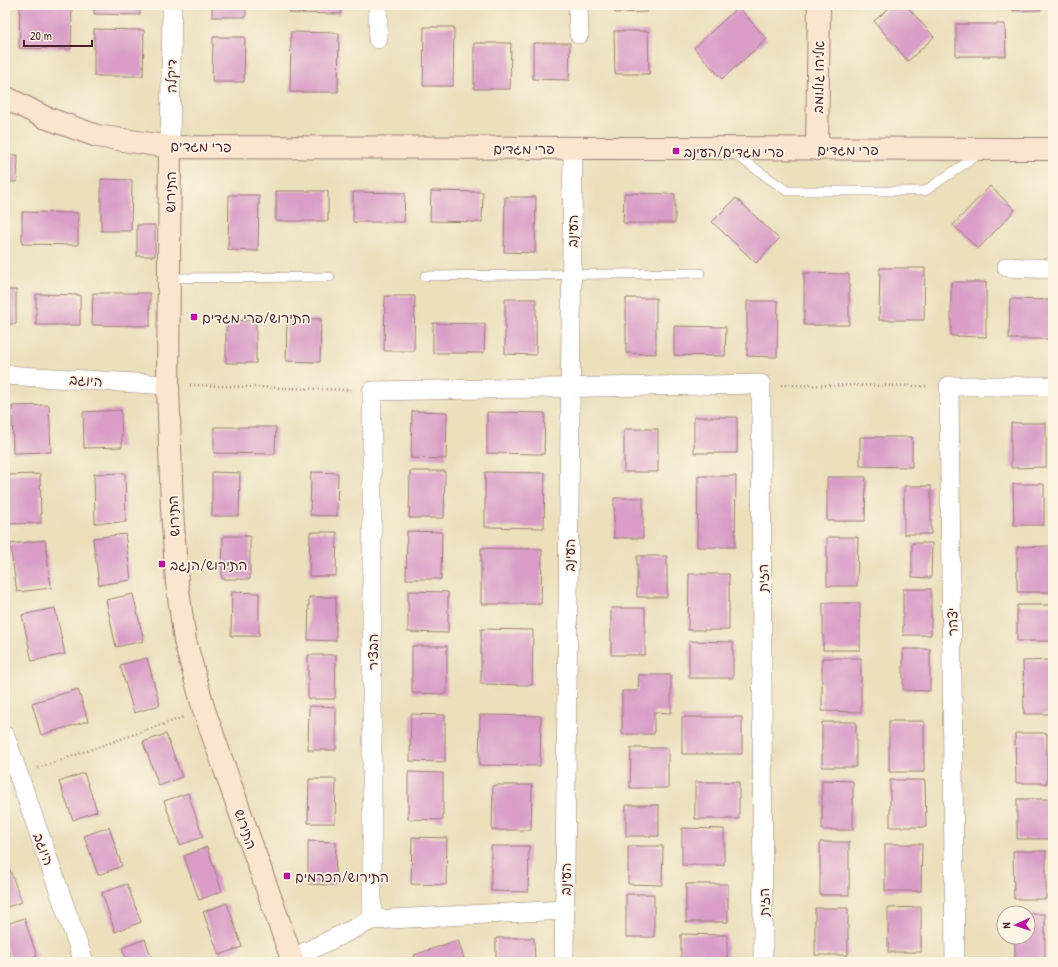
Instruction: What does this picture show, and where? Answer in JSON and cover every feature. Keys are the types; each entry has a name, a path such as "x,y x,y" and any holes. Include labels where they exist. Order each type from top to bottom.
{"street":[{"name":"דיקלה","path":"170,147 172,5"},
{"path":"378,5 378,39"},
{"path":"578,5 578,34"},
{"name":"אליהו גולומב","path":"817,149 819,5"},
{"name":"פרי מגדים","path":"5,97 44,117 97,136 170,147 1053,149"},
{"name":"התירוש","path":"170,147 168,385 172,510 177,583 185,641 204,710 292,960"},
{"name":"העינב","path":"564,962 573,148"},
{"path":"1007,268 1053,269"},
{"name":"היוגב","path":"5,375 168,385"},
{"path":"372,391 761,384"},
{"name":"הזית","path":"761,384 763,962"},
{"path":"949,386 1053,386"},
{"name":"יצהר","path":"949,386 955,962"},
{"name":"הבציר","path":"372,391 372,920"},
{"name":"היוגב","path":"5,736 84,962"},
{"path":"292,960 372,920 564,910"}],"lane":[{"path":"727,149 787,191 925,191 985,149"},
{"path":"426,276 700,273"},
{"path":"169,278 330,277"}],"path":[{"path":"761,384 949,386"},
{"path":"168,385 372,391"},
{"path":"18,776 204,710"}],"building":[{"path":"20,5 72,5 71,49 19,48"},
{"path":"94,5 140,5 140,15 94,14"},
{"path":"212,5 246,5 246,17 212,17"},
{"path":"290,5 341,5 341,14 290,13"},
{"path":"614,5 647,5 647,12 615,13"},
{"path":"893,5 906,5 934,37 908,61 874,21"},
{"path":"1013,5 1041,5 1041,10 1013,11"},
{"path":"738,7 767,39 722,79 694,48"},
{"path":"956,24 1005,24 1006,56 956,56"},
{"path":"424,27 454,27 453,86 423,86"},
{"path":"94,29 144,30 143,76 94,76"},
{"path":"614,31 648,31 649,74 615,74"},
{"path":"291,32 339,33 338,92 290,92"},
{"path":"213,37 245,37 244,82 212,82"},
{"path":"474,43 511,43 510,89 474,89"},
{"path":"533,43 570,43 569,80 533,79"},
{"path":"5,155 18,155 17,182 5,182"},
{"path":"101,179 132,180 131,231 101,231"},
{"path":"990,186 1015,210 978,249 953,225"},
{"path":"276,191 328,191 328,221 276,221"},
{"path":"431,191 483,192 482,222 430,221"},
{"path":"353,192 405,193 404,222 353,222"},
{"path":"624,193 675,194 675,223 623,223"},
{"path":"229,195 259,195 258,251 228,250"},
{"path":"505,197 536,197 535,253 504,252"},
{"path":"736,198 779,239 756,263 712,222"},
{"path":"22,212 78,213 78,245 22,244"},
{"path":"137,225 155,225 155,256 137,256"},
{"path":"880,268 925,268 924,320 879,320"},
{"path":"804,273 849,274 849,325 804,325"},
{"path":"951,282 986,282 986,337 951,336"},
{"path":"5,290 16,290 16,324 5,324"},
{"path":"93,293 150,293 150,326 92,325"},
{"path":"36,294 80,295 80,325 36,325"},
{"path":"385,296 415,296 414,351 384,351"},
{"path":"626,298 656,298 656,354 626,353"},
{"path":"505,299 536,299 536,355 505,354"},
{"path":"1010,299 1053,300 1053,339 1009,339"},
{"path":"747,301 778,301 777,357 747,356"},
{"path":"287,318 321,319 320,362 286,361"},
{"path":"226,320 256,321 256,363 226,363"},
{"path":"433,323 485,324 484,353 433,353"},
{"path":"674,326 726,327 725,356 674,355"},
{"path":"49,405 51,452 13,453 12,406"},
{"path":"121,410 122,447 84,448 83,412"},
{"path":"412,411 447,412 446,459 411,458"},
{"path":"487,412 545,413 544,454 487,453"},
{"path":"694,417 737,417 737,453 694,453"},
{"path":"1011,423 1046,423 1046,467 1011,468"},
{"path":"214,427 276,427 275,454 214,453"},
{"path":"624,429 658,429 658,472 624,472"},
{"path":"860,437 912,437 912,467 860,466"},
{"path":"410,471 445,471 444,518 409,518"},
{"path":"212,472 240,473 239,516 212,516"},
{"path":"311,472 338,473 337,516 310,515"},
{"path":"485,472 545,473 544,528 485,527"},
{"path":"125,473 126,522 95,523 94,474"},
{"path":"40,474 41,523 9,524 8,475"},
{"path":"698,476 736,476 735,547 697,547"},
{"path":"827,477 866,477 865,521 827,521"},
{"path":"1013,484 1044,484 1044,525 1014,525"},
{"path":"904,486 931,486 931,534 904,534"},
{"path":"614,498 643,498 643,538 614,538"},
{"path":"407,531 442,532 441,579 406,579"},
{"path":"310,532 337,532 336,576 309,576"},
{"path":"125,534 131,580 99,585 93,538"},
{"path":"223,536 250,536 250,579 222,579"},
{"path":"827,537 858,537 857,586 827,586"},
{"path":"45,540 51,588 17,592 10,544"},
{"path":"912,543 932,543 931,578 912,577"},
{"path":"1052,546 1052,592 1017,592 1017,547"},
{"path":"481,548 542,549 541,604 481,604"},
{"path":"637,556 667,556 667,597 637,597"},
{"path":"689,574 729,574 729,630 688,630"},
{"path":"903,589 931,589 931,635 903,635"},
{"path":"408,591 448,592 448,633 408,632"},
{"path":"232,592 259,593 259,636 231,636"},
{"path":"133,594 144,641 116,647 106,600"},
{"path":"309,597 336,597 336,641 308,640"},
{"path":"823,603 860,603 860,650 823,650"},
{"path":"1017,605 1053,605 1053,641 1017,641"},
{"path":"55,608 65,654 32,661 22,615"},
{"path":"611,608 645,608 645,655 611,655"},
{"path":"481,629 533,630 532,685 481,684"},
{"path":"689,641 733,642 733,678 689,678"},
{"path":"412,646 447,646 447,694 412,693"},
{"path":"903,649 930,649 930,691 903,690"},
{"path":"308,655 336,655 335,699 308,699"},
{"path":"147,658 160,705 134,713 120,665"},
{"path":"822,658 861,658 861,712 822,711"},
{"path":"1052,660 1052,714 1024,714 1023,661"},
{"path":"639,675 671,675 671,713 654,712 654,734 622,734 622,691 638,691"},
{"path":"78,689 88,721 41,735 32,703"},
{"path":"309,706 336,707 336,750 308,750"},
{"path":"411,714 445,715 445,762 410,761"},
{"path":"480,715 541,716 540,766 479,765"},
{"path":"682,717 742,717 742,754 682,754"},
{"path":"889,721 924,721 924,772 889,772"},
{"path":"822,722 856,722 856,767 822,767"},
{"path":"1015,733 1047,733 1047,783 1016,783"},
{"path":"166,734 182,777 159,786 143,742"},
{"path":"631,748 668,748 668,788 630,788"},
{"path":"408,772 443,773 443,820 408,819"},
{"path":"84,773 97,811 73,820 59,782"},
{"path":"309,779 336,779 335,823 308,823"},
{"path":"822,780 853,781 853,830 822,830"},
{"path":"890,780 925,780 926,827 890,827"},
{"path":"695,782 739,782 739,819 695,819"},
{"path":"493,785 532,785 531,830 492,830"},
{"path":"188,793 203,837 180,845 164,801"},
{"path":"1017,799 1051,799 1051,839 1017,839"},
{"path":"626,805 659,805 659,836 626,836"},
{"path":"109,827 122,866 98,875 84,836"},
{"path":"682,828 724,829 724,865 682,865"},
{"path":"412,837 447,838 446,885 411,884"},
{"path":"308,841 336,842 335,885 308,884"},
{"path":"820,842 849,842 849,895 820,895"},
{"path":"885,844 922,844 921,891 885,891"},
{"path":"491,846 529,846 528,892 491,891"},
{"path":"628,846 663,846 662,885 628,884"},
{"path":"207,847 222,891 199,900 184,856"},
{"path":"1013,851 1046,851 1046,899 1014,899"},
{"path":"8,865 22,902 5,908 5,866"},
{"path":"127,884 141,922 115,932 102,893"},
{"path":"686,884 728,884 728,922 686,922"},
{"path":"626,894 654,894 654,937 626,937"},
{"path":"227,903 242,947 219,955 203,912"},
{"path":"921,907 921,952 888,952 888,908"},
{"path":"815,908 848,908 848,955 815,955"},
{"path":"1036,914 1045,914 1045,959 1015,958 1015,945 1036,945"},
{"path":"24,918 37,956 19,962 12,962 5,943 5,925"},
{"path":"681,934 727,935 727,962 681,962"},
{"path":"496,938 534,938 535,962 496,962"},
{"path":"145,939 153,962 127,962 122,948"},
{"path":"458,940 465,962 417,962 414,955"}],"place":[{"name":"פרי מגדים/העינב","path":"676,151"},
{"name":"התירוש/פרי מגדים","path":"194,317"},
{"name":"התירוש/הנגב","path":"162,564"},
{"name":"התירוש/הכרמים","path":"287,876"}]}
